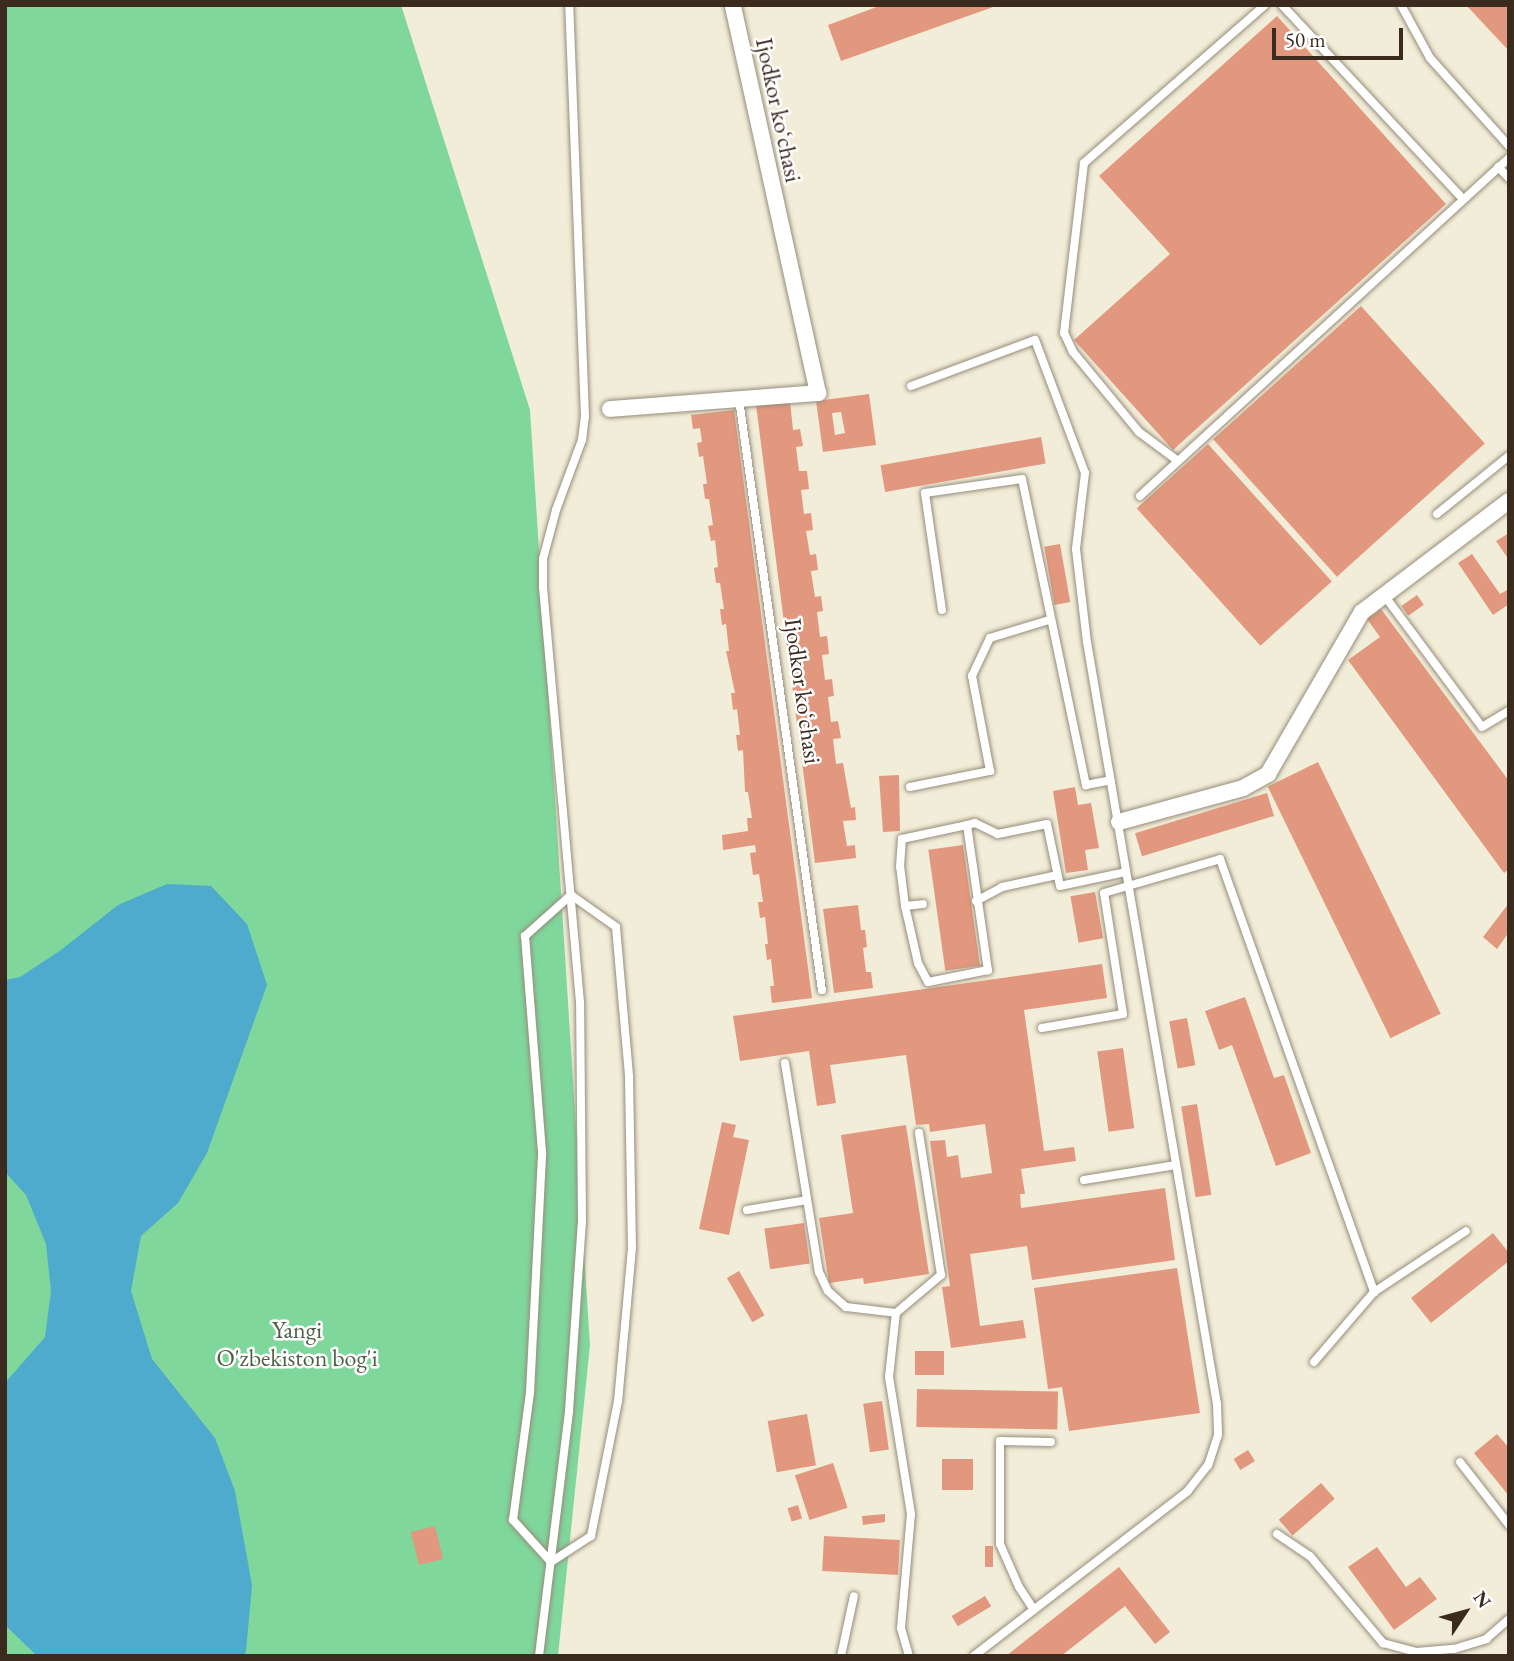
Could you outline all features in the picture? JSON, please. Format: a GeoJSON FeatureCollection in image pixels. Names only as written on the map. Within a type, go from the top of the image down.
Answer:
{"type":"FeatureCollection","features":[{"type":"Feature","properties":{"kind":"street","name":"Ijodkor koʻchasi"},"geometry":{"type":"LineString","coordinates":[[610,409],[818,393],[733,5]]}},
{"type":"Feature","properties":{"kind":"street"},"geometry":{"type":"LineString","coordinates":[[1119,822],[1243,788],[1268,774],[1362,612],[1509,501]]}},
{"type":"Feature","properties":{"kind":"lane"},"geometry":{"type":"LineString","coordinates":[[539,1656],[569,1411],[582,1222],[580,1002],[543,559],[556,510],[582,440],[585,416],[569,5]]}},
{"type":"Feature","properties":{"kind":"lane"},"geometry":{"type":"LineString","coordinates":[[1178,461],[1139,432],[1073,352],[1064,333],[1084,163],[1265,5]]}},
{"type":"Feature","properties":{"kind":"lane"},"geometry":{"type":"LineString","coordinates":[[1282,5],[1463,199]]}},
{"type":"Feature","properties":{"kind":"lane"},"geometry":{"type":"LineString","coordinates":[[1401,5],[1430,58],[1509,146]]}},
{"type":"Feature","properties":{"kind":"lane"},"geometry":{"type":"LineString","coordinates":[[1140,496],[1509,158]]}},
{"type":"Feature","properties":{"kind":"lane"},"geometry":{"type":"LineString","coordinates":[[1498,167],[1509,178]]}},
{"type":"Feature","properties":{"kind":"lane"},"geometry":{"type":"LineString","coordinates":[[911,386],[1035,340],[1085,473],[1076,549],[1087,642],[1217,1404],[1218,1435],[1209,1465],[1188,1491],[974,1656]]}},
{"type":"Feature","properties":{"kind":"lane","name":"Ijodkor koʻchasi"},"geometry":{"type":"LineString","coordinates":[[739,399],[822,990]]}},
{"type":"Feature","properties":{"kind":"lane"},"geometry":{"type":"LineString","coordinates":[[1437,514],[1509,456]]}},
{"type":"Feature","properties":{"kind":"lane"},"geometry":{"type":"LineString","coordinates":[[942,610],[925,493],[1022,480],[1049,620],[1086,785],[1111,780]]}},
{"type":"Feature","properties":{"kind":"lane"},"geometry":{"type":"LineString","coordinates":[[1384,595],[1482,727],[1509,711]]}},
{"type":"Feature","properties":{"kind":"lane"},"geometry":{"type":"LineString","coordinates":[[910,787],[990,771],[972,676],[990,638],[1049,620]]}},
{"type":"Feature","properties":{"kind":"lane"},"geometry":{"type":"LineString","coordinates":[[967,825],[988,970],[928,982],[918,964],[905,906],[900,867],[902,839],[975,823],[998,834],[1047,824],[1060,886],[1126,872]]}},
{"type":"Feature","properties":{"kind":"lane"},"geometry":{"type":"LineString","coordinates":[[1042,1028],[1123,1014],[1104,893],[1130,888],[1220,859],[1374,1292]]}},
{"type":"Feature","properties":{"kind":"lane"},"geometry":{"type":"LineString","coordinates":[[976,901],[1002,887],[1058,875]]}},
{"type":"Feature","properties":{"kind":"lane"},"geometry":{"type":"LineString","coordinates":[[551,1562],[513,1520],[530,1393],[542,1152],[525,936],[571,895]]}},
{"type":"Feature","properties":{"kind":"lane"},"geometry":{"type":"LineString","coordinates":[[551,1562],[591,1536],[618,1401],[632,1248],[629,1077],[617,927],[571,895]]}},
{"type":"Feature","properties":{"kind":"lane"},"geometry":{"type":"LineString","coordinates":[[905,906],[923,904]]}},
{"type":"Feature","properties":{"kind":"lane"},"geometry":{"type":"LineString","coordinates":[[785,1063],[819,1272],[828,1291],[846,1307],[896,1313]]}},
{"type":"Feature","properties":{"kind":"lane"},"geometry":{"type":"LineString","coordinates":[[909,1656],[901,1628],[911,1514],[889,1377],[896,1313],[941,1275],[919,1132]]}},
{"type":"Feature","properties":{"kind":"lane"},"geometry":{"type":"LineString","coordinates":[[1084,1180],[1176,1165]]}},
{"type":"Feature","properties":{"kind":"lane"},"geometry":{"type":"LineString","coordinates":[[747,1210],[807,1200]]}},
{"type":"Feature","properties":{"kind":"lane"},"geometry":{"type":"LineString","coordinates":[[1314,1362],[1374,1292],[1466,1231]]}},
{"type":"Feature","properties":{"kind":"lane"},"geometry":{"type":"LineString","coordinates":[[1034,1609],[1019,1587],[1000,1544],[1000,1441],[1051,1442]]}},
{"type":"Feature","properties":{"kind":"lane"},"geometry":{"type":"LineString","coordinates":[[1460,1462],[1509,1525]]}},
{"type":"Feature","properties":{"kind":"lane"},"geometry":{"type":"LineString","coordinates":[[1277,1534],[1310,1556],[1383,1643],[1417,1652],[1454,1649],[1486,1639],[1509,1619]]}},
{"type":"Feature","properties":{"kind":"lane"},"geometry":{"type":"LineString","coordinates":[[841,1656],[853,1595]]}},
{"type":"Feature","properties":{"kind":"green space","name":"Yangi O'zbekiston bog'i"},"geometry":{"type":"Polygon","coordinates":[[[5,5],[401,5],[530,410],[590,1345],[558,1656],[5,1656],[5,5]]]}},
{"type":"Feature","properties":{"kind":"water"},"geometry":{"type":"Polygon","coordinates":[[[167,884],[211,886],[247,924],[267,985],[207,1153],[178,1203],[141,1236],[131,1291],[152,1359],[215,1438],[235,1491],[252,1585],[246,1651],[245,1656],[37,1656],[5,1625],[5,1383],[45,1337],[51,1291],[46,1244],[26,1195],[5,1172],[5,980],[20,977],[61,950],[118,905],[167,884]]]}},
{"type":"Feature","properties":{"kind":"building"},"geometry":{"type":"Polygon","coordinates":[[[882,5],[996,6],[841,61],[828,25],[882,5]]]}},
{"type":"Feature","properties":{"kind":"building"},"geometry":{"type":"Polygon","coordinates":[[[1466,5],[1509,5],[1509,51],[1466,5]]]}},
{"type":"Feature","properties":{"kind":"building"},"geometry":{"type":"Polygon","coordinates":[[[1277,16],[1446,204],[1173,450],[1074,340],[1170,254],[1099,176],[1277,16]]]}},
{"type":"Feature","properties":{"kind":"building"},"geometry":{"type":"Polygon","coordinates":[[[1361,306],[1485,443],[1337,577],[1213,439],[1361,306]]]}},
{"type":"Feature","properties":{"kind":"building"},"geometry":{"type":"Polygon","coordinates":[[[869,394],[876,445],[823,452],[816,401],[869,394]],[[841,412],[832,413],[835,435],[845,433],[841,412]]]}},
{"type":"Feature","properties":{"kind":"building"},"geometry":{"type":"Polygon","coordinates":[[[790,401],[793,430],[800,429],[803,446],[796,447],[799,471],[807,471],[809,489],[801,490],[804,514],[811,513],[813,530],[806,531],[810,555],[816,554],[818,570],[811,571],[815,597],[821,596],[823,611],[817,612],[820,637],[827,636],[829,654],[822,655],[825,680],[832,679],[834,696],[828,697],[831,722],[838,721],[841,738],[833,739],[836,764],[843,763],[851,808],[855,807],[856,820],[843,821],[847,846],[855,845],[856,858],[815,863],[756,405],[790,401]]]}},
{"type":"Feature","properties":{"kind":"building"},"geometry":{"type":"Polygon","coordinates":[[[734,410],[812,998],[772,1003],[770,986],[774,986],[771,959],[767,960],[765,917],[760,918],[758,902],[763,902],[759,874],[753,875],[750,853],[756,852],[755,845],[723,850],[722,835],[748,831],[747,818],[752,818],[748,792],[745,792],[743,750],[738,751],[736,735],[740,735],[737,709],[733,710],[731,693],[735,693],[726,651],[729,651],[726,624],[722,625],[720,609],[724,609],[720,583],[716,583],[714,568],[718,567],[715,540],[711,541],[708,526],[713,525],[709,499],[705,499],[703,484],[707,484],[703,456],[699,457],[697,443],[702,442],[700,428],[693,429],[691,415],[734,410]]]}},
{"type":"Feature","properties":{"kind":"building"},"geometry":{"type":"Polygon","coordinates":[[[1041,437],[1046,464],[885,492],[880,465],[1041,437]]]}},
{"type":"Feature","properties":{"kind":"building"},"geometry":{"type":"Polygon","coordinates":[[[1208,444],[1332,581],[1260,646],[1137,508],[1208,444]]]}},
{"type":"Feature","properties":{"kind":"building"},"geometry":{"type":"Polygon","coordinates":[[[1509,533],[1509,560],[1496,541],[1509,533]]]}},
{"type":"Feature","properties":{"kind":"building"},"geometry":{"type":"Polygon","coordinates":[[[1060,544],[1070,602],[1054,605],[1044,547],[1060,544]]]}},
{"type":"Feature","properties":{"kind":"building"},"geometry":{"type":"Polygon","coordinates":[[[1472,554],[1500,594],[1509,589],[1509,604],[1493,615],[1458,563],[1472,554]]]}},
{"type":"Feature","properties":{"kind":"building"},"geometry":{"type":"Polygon","coordinates":[[[1417,595],[1424,605],[1408,616],[1401,606],[1417,595]]]}},
{"type":"Feature","properties":{"kind":"building"},"geometry":{"type":"Polygon","coordinates":[[[1381,609],[1509,781],[1509,869],[1504,873],[1348,660],[1380,637],[1367,619],[1381,609]]]}},
{"type":"Feature","properties":{"kind":"building"},"geometry":{"type":"Polygon","coordinates":[[[1318,762],[1441,1014],[1390,1038],[1268,787],[1318,762]]]}},
{"type":"Feature","properties":{"kind":"building"},"geometry":{"type":"Polygon","coordinates":[[[899,775],[900,831],[883,832],[879,776],[899,775]]]}},
{"type":"Feature","properties":{"kind":"building"},"geometry":{"type":"Polygon","coordinates":[[[1075,787],[1078,805],[1091,803],[1099,848],[1085,850],[1088,870],[1066,873],[1053,791],[1075,787]]]}},
{"type":"Feature","properties":{"kind":"building"},"geometry":{"type":"Polygon","coordinates":[[[1267,793],[1274,816],[1142,856],[1135,833],[1267,793]]]}},
{"type":"Feature","properties":{"kind":"building"},"geometry":{"type":"Polygon","coordinates":[[[963,845],[980,966],[945,971],[928,850],[963,845]]]}},
{"type":"Feature","properties":{"kind":"building"},"geometry":{"type":"Polygon","coordinates":[[[1095,892],[1103,938],[1079,943],[1070,896],[1095,892]]]}},
{"type":"Feature","properties":{"kind":"building"},"geometry":{"type":"Polygon","coordinates":[[[1509,903],[1509,932],[1497,949],[1483,937],[1509,903]]]}},
{"type":"Feature","properties":{"kind":"building"},"geometry":{"type":"Polygon","coordinates":[[[858,905],[861,930],[865,930],[867,947],[863,948],[866,972],[871,972],[873,988],[834,993],[823,909],[858,905]]]}},
{"type":"Feature","properties":{"kind":"building"},"geometry":{"type":"Polygon","coordinates":[[[1102,964],[1107,998],[1024,1010],[1044,1151],[1074,1147],[1076,1161],[1021,1169],[1025,1194],[1020,1194],[1021,1208],[1165,1188],[1175,1260],[1032,1280],[1027,1246],[970,1254],[980,1326],[1023,1320],[1026,1338],[951,1348],[942,1287],[950,1286],[930,1141],[945,1140],[947,1157],[958,1155],[961,1178],[992,1173],[985,1124],[930,1132],[929,1124],[916,1125],[906,1055],[830,1065],[836,1103],[817,1106],[809,1051],[740,1061],[733,1016],[1102,964]]]}},
{"type":"Feature","properties":{"kind":"building"},"geometry":{"type":"Polygon","coordinates":[[[1245,997],[1274,1078],[1284,1075],[1311,1153],[1276,1166],[1232,1045],[1219,1050],[1205,1011],[1245,997]]]}},
{"type":"Feature","properties":{"kind":"building"},"geometry":{"type":"Polygon","coordinates":[[[1187,1018],[1195,1065],[1178,1068],[1169,1021],[1187,1018]]]}},
{"type":"Feature","properties":{"kind":"building"},"geometry":{"type":"Polygon","coordinates":[[[1123,1048],[1134,1128],[1109,1132],[1097,1052],[1123,1048]]]}},
{"type":"Feature","properties":{"kind":"building"},"geometry":{"type":"Polygon","coordinates":[[[1197,1104],[1211,1195],[1196,1197],[1181,1107],[1197,1104]]]}},
{"type":"Feature","properties":{"kind":"building"},"geometry":{"type":"Polygon","coordinates":[[[722,1122],[736,1125],[733,1137],[749,1140],[729,1235],[699,1229],[722,1122]]]}},
{"type":"Feature","properties":{"kind":"building"},"geometry":{"type":"Polygon","coordinates":[[[906,1125],[929,1274],[864,1284],[863,1278],[829,1283],[819,1218],[853,1213],[841,1135],[906,1125]]]}},
{"type":"Feature","properties":{"kind":"building"},"geometry":{"type":"Polygon","coordinates":[[[804,1223],[810,1264],[770,1269],[764,1229],[804,1223]]]}},
{"type":"Feature","properties":{"kind":"building"},"geometry":{"type":"Polygon","coordinates":[[[1493,1233],[1509,1253],[1509,1261],[1431,1323],[1411,1298],[1493,1233]]]}},
{"type":"Feature","properties":{"kind":"building"},"geometry":{"type":"Polygon","coordinates":[[[1177,1268],[1200,1413],[1069,1431],[1062,1387],[1048,1389],[1034,1288],[1177,1268]]]}},
{"type":"Feature","properties":{"kind":"building"},"geometry":{"type":"Polygon","coordinates":[[[739,1271],[765,1315],[752,1322],[727,1278],[739,1271]]]}},
{"type":"Feature","properties":{"kind":"building"},"geometry":{"type":"Polygon","coordinates":[[[915,1351],[944,1351],[944,1375],[915,1375],[915,1351]]]}},
{"type":"Feature","properties":{"kind":"building"},"geometry":{"type":"Polygon","coordinates":[[[917,1389],[1058,1391],[1057,1429],[916,1427],[917,1389]]]}},
{"type":"Feature","properties":{"kind":"building"},"geometry":{"type":"Polygon","coordinates":[[[882,1401],[889,1450],[870,1452],[863,1404],[882,1401]]]}},
{"type":"Feature","properties":{"kind":"building"},"geometry":{"type":"Polygon","coordinates":[[[807,1414],[816,1465],[777,1472],[768,1421],[807,1414]]]}},
{"type":"Feature","properties":{"kind":"building"},"geometry":{"type":"Polygon","coordinates":[[[1497,1434],[1509,1448],[1509,1496],[1474,1453],[1497,1434]]]}},
{"type":"Feature","properties":{"kind":"building"},"geometry":{"type":"Polygon","coordinates":[[[1248,1450],[1255,1461],[1240,1470],[1234,1459],[1248,1450]]]}},
{"type":"Feature","properties":{"kind":"building"},"geometry":{"type":"Polygon","coordinates":[[[942,1459],[973,1459],[973,1490],[942,1490],[942,1459]]]}},
{"type":"Feature","properties":{"kind":"building"},"geometry":{"type":"Polygon","coordinates":[[[833,1463],[848,1508],[809,1520],[795,1475],[833,1463]]]}},
{"type":"Feature","properties":{"kind":"building"},"geometry":{"type":"Polygon","coordinates":[[[1321,1483],[1335,1499],[1293,1536],[1279,1520],[1321,1483]]]}},
{"type":"Feature","properties":{"kind":"building"},"geometry":{"type":"Polygon","coordinates":[[[798,1505],[802,1518],[792,1522],[787,1508],[798,1505]]]}},
{"type":"Feature","properties":{"kind":"building"},"geometry":{"type":"Polygon","coordinates":[[[885,1514],[885,1522],[863,1525],[862,1516],[885,1514]]]}},
{"type":"Feature","properties":{"kind":"building"},"geometry":{"type":"Polygon","coordinates":[[[435,1526],[443,1559],[419,1565],[411,1532],[435,1526]]]}},
{"type":"Feature","properties":{"kind":"building"},"geometry":{"type":"Polygon","coordinates":[[[824,1536],[900,1540],[898,1575],[822,1571],[824,1536]]]}},
{"type":"Feature","properties":{"kind":"building"},"geometry":{"type":"Polygon","coordinates":[[[985,1546],[993,1546],[993,1567],[985,1567],[985,1546]]]}},
{"type":"Feature","properties":{"kind":"building"},"geometry":{"type":"Polygon","coordinates":[[[1377,1547],[1406,1587],[1420,1577],[1437,1599],[1394,1630],[1348,1567],[1377,1547]]]}},
{"type":"Feature","properties":{"kind":"building"},"geometry":{"type":"Polygon","coordinates":[[[1119,1567],[1170,1632],[1155,1644],[1125,1606],[1061,1656],[1006,1656],[1119,1567]]]}},
{"type":"Feature","properties":{"kind":"building"},"geometry":{"type":"Polygon","coordinates":[[[985,1596],[991,1606],[958,1626],[952,1616],[985,1596]]]}}]}
